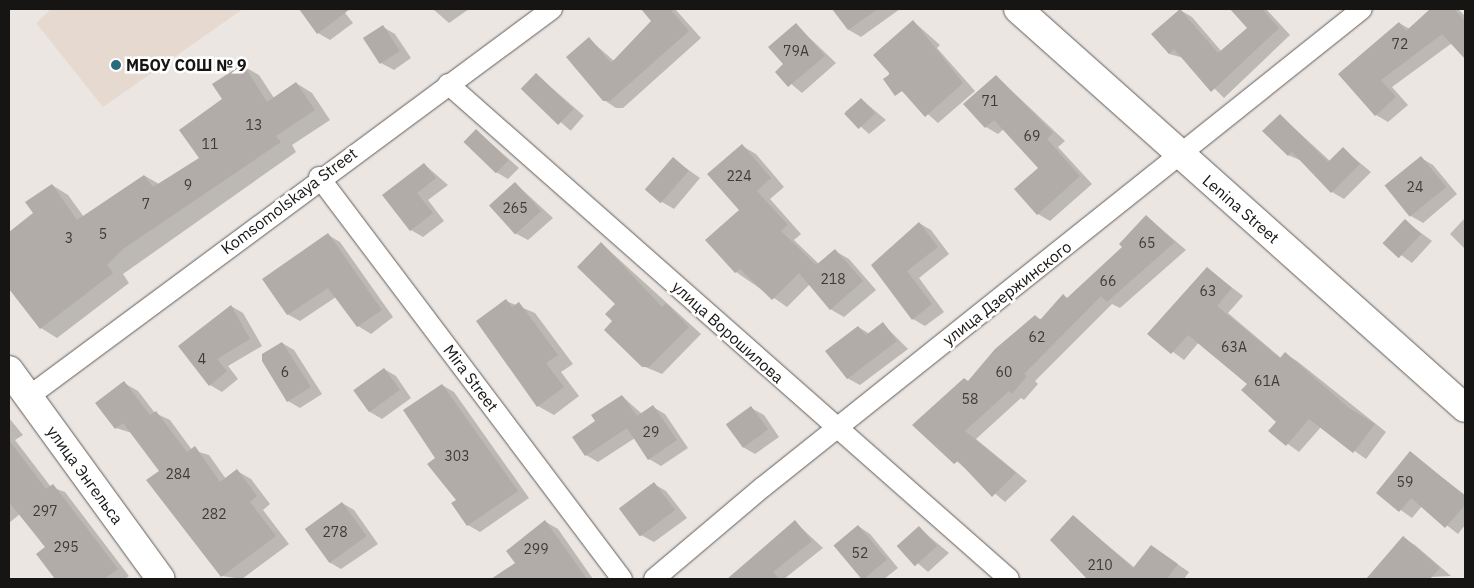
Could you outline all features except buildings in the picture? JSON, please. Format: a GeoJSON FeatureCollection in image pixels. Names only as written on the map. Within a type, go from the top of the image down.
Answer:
{"type":"FeatureCollection","features":[{"type":"Feature","properties":{"kind":"street","name":"Komsomolskaya Street"},"geometry":{"type":"LineString","coordinates":[[28,397],[320,177],[552,9]]}},
{"type":"Feature","properties":{"kind":"street","name":"Lenina Street"},"geometry":{"type":"LineString","coordinates":[[1018,9],[1180,156],[1465,408]]}},
{"type":"Feature","properties":{"kind":"street","name":"улица Дзержинского"},"geometry":{"type":"LineString","coordinates":[[654,579],[837,428],[1362,9]]}},
{"type":"Feature","properties":{"kind":"street","name":"улица Ворошилова"},"geometry":{"type":"LineString","coordinates":[[448,84],[1009,579]]}},
{"type":"Feature","properties":{"kind":"street","name":"Mira Street"},"geometry":{"type":"LineString","coordinates":[[320,177],[622,579]]}},
{"type":"Feature","properties":{"kind":"street","name":"улица Энгельса"},"geometry":{"type":"LineString","coordinates":[[9,370],[162,579]]}},
{"type":"Feature","properties":{"kind":"shaded area","name":"МБОУ СОШ № 9"},"geometry":{"type":"Polygon","coordinates":[[[51,9],[243,9],[103,107],[36,23],[51,9]]]}},
{"type":"Feature","properties":{"kind":"place","name":"МБОУ СОШ № 9"},"geometry":{"type":"Point","coordinates":[116,65]}}]}
